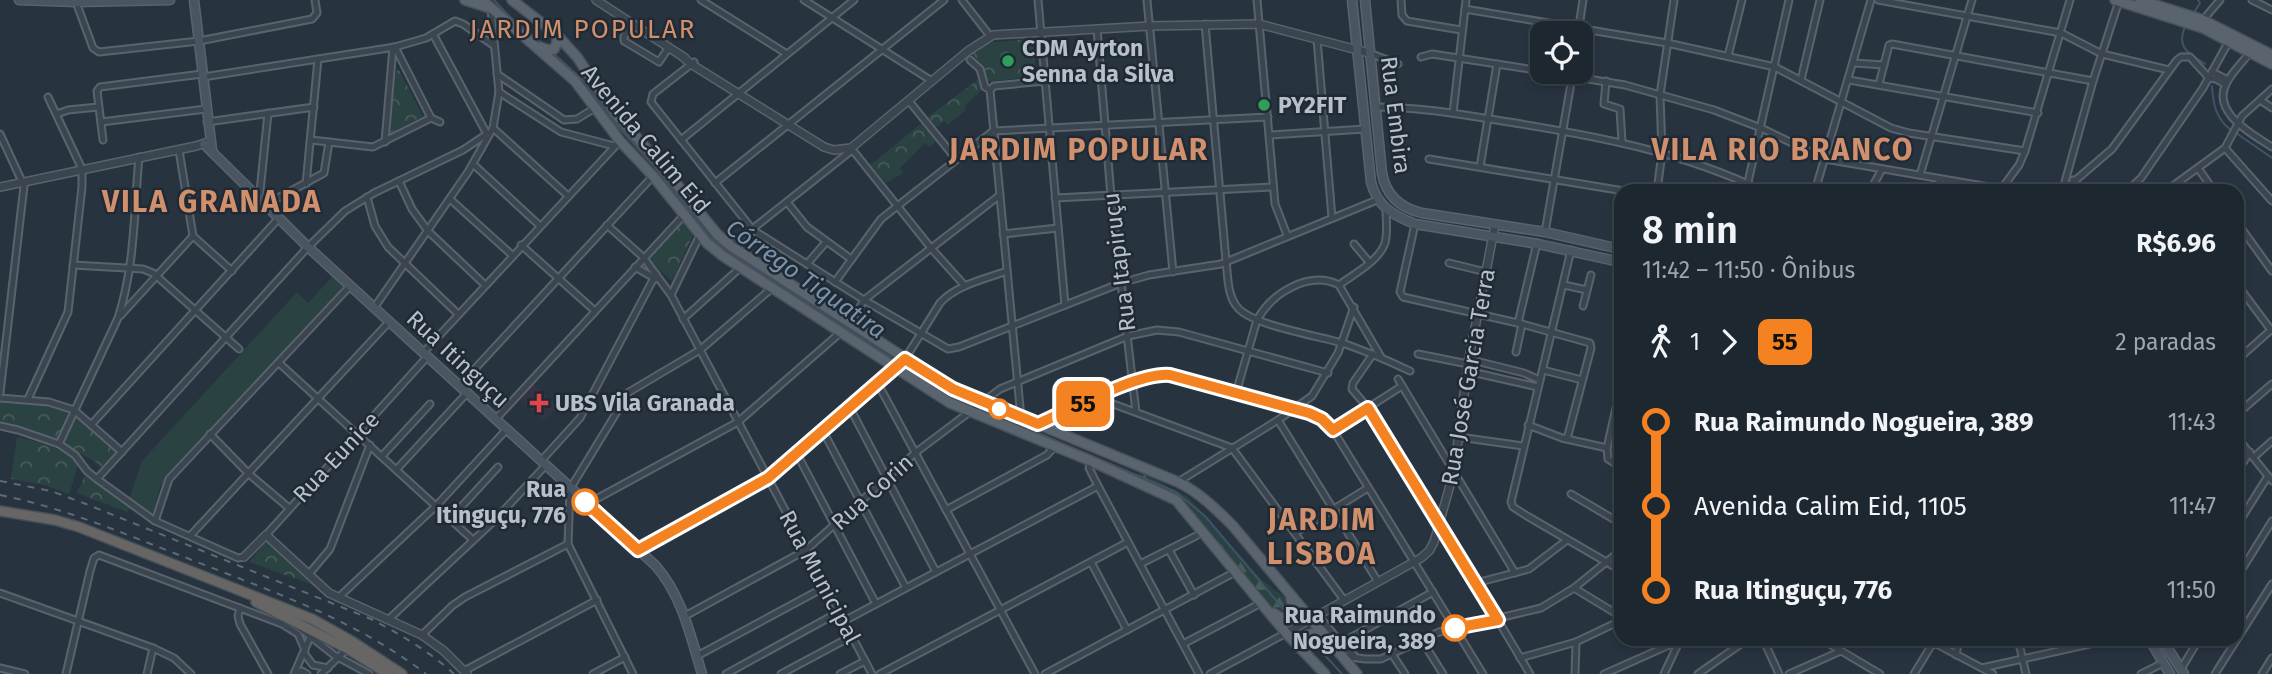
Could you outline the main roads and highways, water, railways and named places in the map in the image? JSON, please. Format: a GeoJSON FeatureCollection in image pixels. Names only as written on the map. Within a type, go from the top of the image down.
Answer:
{"type":"FeatureCollection","features":[{"type":"Feature","properties":{"kind":"highway"},"geometry":{"type":"LineString","coordinates":[[0,510],[55,520],[99,535],[279,606],[339,634],[388,674]]}},
{"type":"Feature","properties":{"kind":"highway"},"geometry":{"type":"LineString","coordinates":[[0,516],[35,521],[85,535],[258,603],[311,634],[351,645],[402,674]]}},
{"type":"Feature","properties":{"kind":"highway"},"geometry":{"type":"LineString","coordinates":[[311,634],[319,628],[339,634]]}},
{"type":"Feature","properties":{"kind":"main road"},"geometry":{"type":"LineString","coordinates":[[19,0],[170,0]]}},
{"type":"Feature","properties":{"kind":"main road","name":"Rua Itinguçu"},"geometry":{"type":"LineString","coordinates":[[194,0],[207,122],[203,143],[278,219],[662,573],[685,616],[702,674]]}},
{"type":"Feature","properties":{"kind":"main road"},"geometry":{"type":"LineString","coordinates":[[465,0],[491,9]]}},
{"type":"Feature","properties":{"kind":"main road","name":"Avenida Calim Eid"},"geometry":{"type":"LineString","coordinates":[[482,0],[575,80],[617,143],[690,211],[731,246],[851,322],[932,393],[1038,424],[1194,491],[1217,509],[1314,617],[1357,673]]}},
{"type":"Feature","properties":{"kind":"main road","name":"Avenida Calim Eid"},"geometry":{"type":"LineString","coordinates":[[512,0],[577,57],[615,113],[690,211],[700,234],[715,250],[841,332],[953,389],[976,408],[1176,500],[1286,633],[1325,674]]}},
{"type":"Feature","properties":{"kind":"main road","name":"Rua Embira"},"geometry":{"type":"LineString","coordinates":[[1352,0],[1371,181],[1377,200],[1386,209],[1415,224],[1537,243],[1614,260]]}},
{"type":"Feature","properties":{"kind":"main road","name":"Rua Embira"},"geometry":{"type":"LineString","coordinates":[[1365,0],[1382,173],[1389,193],[1412,211],[1545,232],[1614,248]]}},
{"type":"Feature","properties":{"kind":"main road"},"geometry":{"type":"LineString","coordinates":[[2118,0],[2184,21],[2229,41],[2272,55]]}},
{"type":"Feature","properties":{"kind":"main road"},"geometry":{"type":"LineString","coordinates":[[2140,0],[2203,20],[2272,64]]}},
{"type":"Feature","properties":{"kind":"main road"},"geometry":{"type":"LineString","coordinates":[[534,45],[545,50],[554,49],[557,38]]}},
{"type":"Feature","properties":{"kind":"main road"},"geometry":{"type":"LineString","coordinates":[[1261,603],[1277,616],[1289,617],[1293,607],[1287,590]]}},
{"type":"Feature","properties":{"kind":"main road"},"geometry":{"type":"LineString","coordinates":[[1312,662],[1303,646],[1307,635],[1318,634],[1338,645]]}},
{"type":"Feature","properties":{"kind":"main road"},"geometry":{"type":"LineString","coordinates":[[2153,646],[2170,674]]}},
{"type":"Feature","properties":{"kind":"main road"},"geometry":{"type":"LineString","coordinates":[[2168,646],[2183,671]]}},
{"type":"Feature","properties":{"kind":"waterway","name":"Córrego Tiquatira"},"geometry":{"type":"LineString","coordinates":[[494,0],[542,43]]}},
{"type":"Feature","properties":{"kind":"waterway"},"geometry":{"type":"LineString","coordinates":[[2195,11],[2200,3],[2198,0]]}},
{"type":"Feature","properties":{"kind":"waterway"},"geometry":{"type":"LineString","coordinates":[[2184,29],[2182,42],[2186,50],[2205,64]]}},
{"type":"Feature","properties":{"kind":"waterway","name":"Córrego Tiquatira"},"geometry":{"type":"LineString","coordinates":[[554,54],[584,81],[611,119],[653,165],[711,238],[898,362]]}},
{"type":"Feature","properties":{"kind":"waterway"},"geometry":{"type":"LineString","coordinates":[[2212,86],[2216,111],[2231,130]]}},
{"type":"Feature","properties":{"kind":"waterway"},"geometry":{"type":"LineString","coordinates":[[2236,133],[2272,158]]}},
{"type":"Feature","properties":{"kind":"waterway","name":"Córrego Tiquatira"},"geometry":{"type":"LineString","coordinates":[[902,365],[949,394],[973,405]]}},
{"type":"Feature","properties":{"kind":"waterway","name":"Córrego Tiquatira"},"geometry":{"type":"LineString","coordinates":[[978,407],[1176,492],[1205,516],[1285,611]]}},
{"type":"Feature","properties":{"kind":"waterway","name":"Córrego Tiquatira"},"geometry":{"type":"LineString","coordinates":[[1311,640],[1342,674]]}},
{"type":"Feature","properties":{"kind":"railway"},"geometry":{"type":"LineString","coordinates":[[0,481],[51,491],[86,504],[371,619],[414,644],[454,674]]}},
{"type":"Feature","properties":{"kind":"railway"},"geometry":{"type":"LineString","coordinates":[[0,495],[97,523],[283,596],[371,638],[426,674]]}},
{"type":"Feature","properties":{"kind":"place","name":"CDM Ayrton Senna da Silva"},"geometry":{"type":"Point","coordinates":[1008,61]}},
{"type":"Feature","properties":{"kind":"place","name":"PY2FIT"},"geometry":{"type":"Point","coordinates":[1264,105]}},
{"type":"Feature","properties":{"kind":"place","name":"UBS Vila Granada"},"geometry":{"type":"Point","coordinates":[539,403]}},
{"type":"Feature","properties":{"kind":"place","name":"Rua Itinguçu, 776"},"geometry":{"type":"Point","coordinates":[585,502]}},
{"type":"Feature","properties":{"kind":"place","name":"Rua Raimundo Nogueira, 389"},"geometry":{"type":"Point","coordinates":[1455,628]}},
{"type":"Feature","properties":{"kind":"district","name":"JARDIM POPULAR"},"geometry":{"type":"Point","coordinates":[583,29]}},
{"type":"Feature","properties":{"kind":"district","name":"JARDIM POPULAR"},"geometry":{"type":"Point","coordinates":[1079,150]}},
{"type":"Feature","properties":{"kind":"district","name":"VILA RIO BRANCO"},"geometry":{"type":"Point","coordinates":[1783,150]}},
{"type":"Feature","properties":{"kind":"district","name":"VILA GRANADA"},"geometry":{"type":"Point","coordinates":[212,202]}},
{"type":"Feature","properties":{"kind":"district","name":"JARDIM LISBOA"},"geometry":{"type":"Point","coordinates":[1322,537]}}]}
